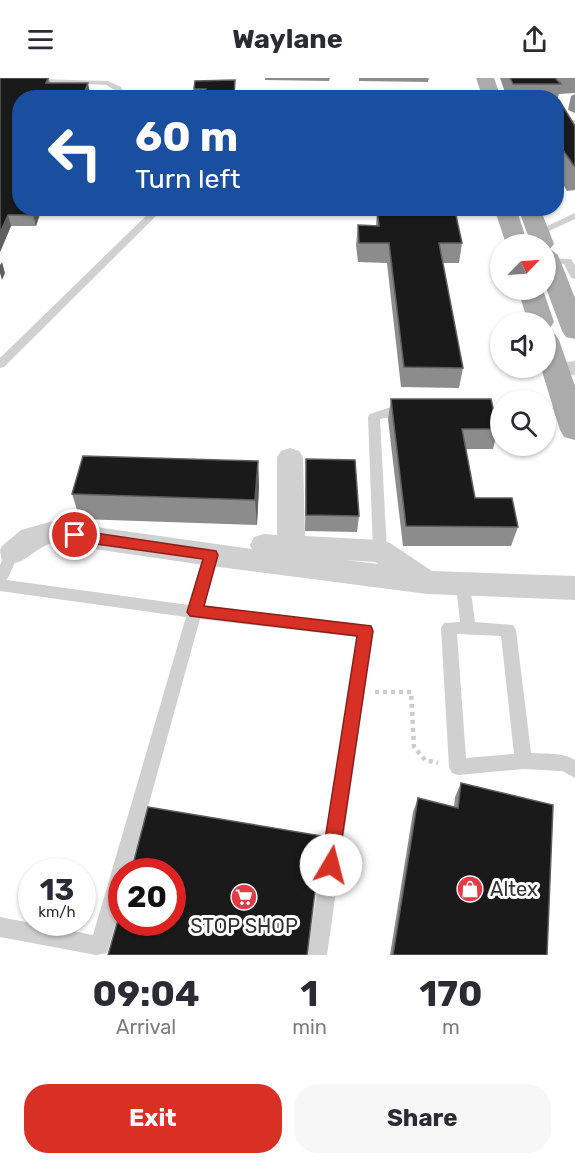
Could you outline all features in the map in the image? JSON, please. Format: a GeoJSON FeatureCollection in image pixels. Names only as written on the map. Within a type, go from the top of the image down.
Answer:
{"type":"FeatureCollection","features":[{"type":"Feature","properties":{"kind":"main road"},"geometry":{"type":"LineString","coordinates":[[507,216],[513,234]]}},
{"type":"Feature","properties":{"kind":"main road"},"geometry":{"type":"LineString","coordinates":[[532,216],[538,234]]}},
{"type":"Feature","properties":{"kind":"main road"},"geometry":{"type":"LineString","coordinates":[[556,282],[575,331]]}},
{"type":"Feature","properties":{"kind":"main road"},"geometry":{"type":"LineString","coordinates":[[556,355],[565,368],[563,418]]}},
{"type":"Feature","properties":{"kind":"street"},"geometry":{"type":"LineString","coordinates":[[290,457],[291,547]]}},
{"type":"Feature","properties":{"kind":"street"},"geometry":{"type":"LineString","coordinates":[[12,554],[31,538],[53,532],[223,549],[427,582],[575,588]]}},
{"type":"Feature","properties":{"kind":"street"},"geometry":{"type":"LineString","coordinates":[[223,549],[291,547],[380,551],[427,582]]}},
{"type":"Feature","properties":{"kind":"lane"},"geometry":{"type":"LineString","coordinates":[[4,78],[108,83],[119,90]]}},
{"type":"Feature","properties":{"kind":"lane"},"geometry":{"type":"LineString","coordinates":[[0,364],[152,216]]}},
{"type":"Feature","properties":{"kind":"lane"},"geometry":{"type":"LineString","coordinates":[[556,235],[575,216]]}},
{"type":"Feature","properties":{"kind":"lane"},"geometry":{"type":"LineString","coordinates":[[556,255],[568,261],[575,276]]}},
{"type":"Feature","properties":{"kind":"lane"},"geometry":{"type":"LineString","coordinates":[[380,551],[374,417],[388,412],[422,412]]}},
{"type":"Feature","properties":{"kind":"lane"},"geometry":{"type":"LineString","coordinates":[[467,412],[490,412]]}},
{"type":"Feature","properties":{"kind":"lane"},"geometry":{"type":"LineString","coordinates":[[0,927],[100,946],[195,612],[223,549]]}},
{"type":"Feature","properties":{"kind":"lane"},"geometry":{"type":"LineString","coordinates":[[0,580],[12,554]]}},
{"type":"Feature","properties":{"kind":"lane"},"geometry":{"type":"LineString","coordinates":[[0,585],[195,612],[365,631],[317,955]]}},
{"type":"Feature","properties":{"kind":"lane"},"geometry":{"type":"LineString","coordinates":[[463,585],[468,628]]}},
{"type":"Feature","properties":{"kind":"lane"},"geometry":{"type":"LineString","coordinates":[[523,761],[508,630],[449,628],[458,767],[523,761],[565,763],[575,770]]}},
{"type":"Feature","properties":{"kind":"path"},"geometry":{"type":"LineString","coordinates":[[356,692],[411,692],[414,747],[425,760],[458,767]]}},
{"type":"Feature","properties":{"kind":"building"},"geometry":{"type":"Polygon","coordinates":[[[0,78],[48,78],[46,83],[88,83],[85,90],[12,90],[12,215],[8,215],[0,233],[0,78]]]}},
{"type":"Feature","properties":{"kind":"building"},"geometry":{"type":"Polygon","coordinates":[[[510,78],[555,78],[561,84],[513,84],[510,78]]]}},
{"type":"Feature","properties":{"kind":"building"},"geometry":{"type":"Polygon","coordinates":[[[235,80],[234,90],[194,89],[195,81],[235,80]]]}},
{"type":"Feature","properties":{"kind":"building"},"geometry":{"type":"Polygon","coordinates":[[[564,108],[575,126],[574,166],[564,152],[564,108]]]}},
{"type":"Feature","properties":{"kind":"building"},"geometry":{"type":"Polygon","coordinates":[[[378,216],[456,216],[462,243],[439,243],[463,368],[404,367],[389,243],[359,243],[358,225],[379,226],[378,216]]]}},
{"type":"Feature","properties":{"kind":"building"},"geometry":{"type":"Polygon","coordinates":[[[391,399],[490,399],[490,429],[462,429],[475,498],[512,498],[518,527],[406,526],[391,399]]]}},
{"type":"Feature","properties":{"kind":"building"},"geometry":{"type":"Polygon","coordinates":[[[83,456],[258,461],[255,500],[72,494],[83,456]]]}},
{"type":"Feature","properties":{"kind":"building"},"geometry":{"type":"Polygon","coordinates":[[[306,459],[355,460],[359,516],[306,515],[306,459]]]}},
{"type":"Feature","properties":{"kind":"building","name":"Altex"},"geometry":{"type":"Polygon","coordinates":[[[461,783],[553,805],[547,955],[393,955],[418,798],[458,808],[461,783]]]}},
{"type":"Feature","properties":{"kind":"building","name":"STOP SHOP"},"geometry":{"type":"Polygon","coordinates":[[[148,807],[322,836],[307,955],[108,955],[113,936],[186,936],[186,858],[135,858],[148,807]]]}},
{"type":"Feature","properties":{"kind":"place","name":"Altex"},"geometry":{"type":"Point","coordinates":[470,889]}},
{"type":"Feature","properties":{"kind":"place","name":"STOP SHOP"},"geometry":{"type":"Point","coordinates":[244,897]}},
{"type":"Feature","properties":{"kind":"route"},"geometry":{"type":"LineString","coordinates":[[75,535],[211,555],[195,612],[365,631],[331,865]]}}]}
